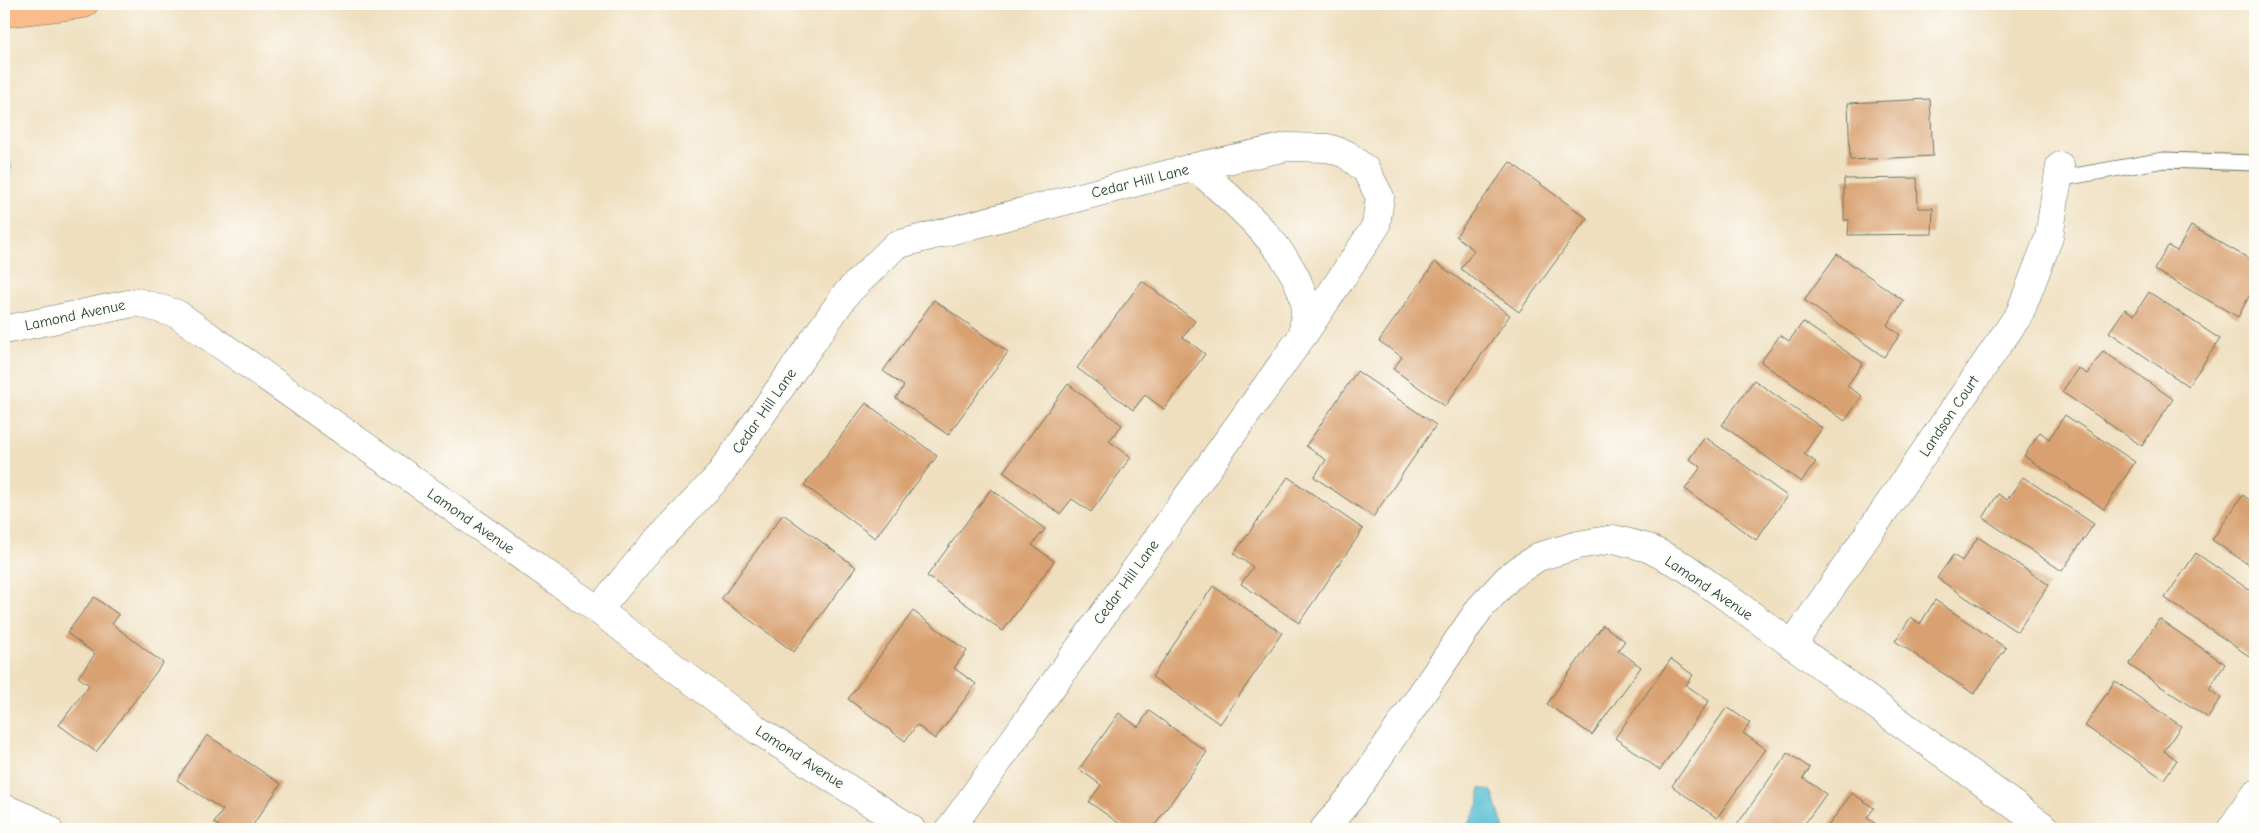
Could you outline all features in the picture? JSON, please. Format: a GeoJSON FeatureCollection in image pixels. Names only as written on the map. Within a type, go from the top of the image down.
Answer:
{"type":"FeatureCollection","features":[{"type":"Feature","properties":{"kind":"highway"},"geometry":{"type":"LineString","coordinates":[[4,13],[84,4]]}},
{"type":"Feature","properties":{"kind":"street"},"geometry":{"type":"LineString","coordinates":[[1195,167],[1287,147],[1328,148],[1346,154],[1366,170],[1380,197],[1376,226],[1303,335]]}},
{"type":"Feature","properties":{"kind":"street","name":"Cedar Hill Lane"},"geometry":{"type":"LineString","coordinates":[[598,610],[645,554],[718,477],[846,294],[896,245],[1195,167],[1245,211],[1271,241],[1296,278],[1305,302],[1303,335],[950,829]]}},
{"type":"Feature","properties":{"kind":"street","name":"Landson Court"},"geometry":{"type":"LineString","coordinates":[[1792,646],[2020,313],[2049,237],[2059,172]]}},
{"type":"Feature","properties":{"kind":"street","name":"Lamond Avenue"},"geometry":{"type":"LineString","coordinates":[[4,330],[138,302],[177,314],[598,610],[759,731],[911,829]]}},
{"type":"Feature","properties":{"kind":"street","name":"Lamond Avenue"},"geometry":{"type":"LineString","coordinates":[[1324,829],[1353,795],[1480,608],[1510,576],[1538,557],[1578,545],[1614,539],[1648,548],[1685,567],[2047,829]]}},
{"type":"Feature","properties":{"kind":"street"},"geometry":{"type":"LineString","coordinates":[[2231,829],[2255,794]]}},
{"type":"Feature","properties":{"kind":"street"},"geometry":{"type":"LineString","coordinates":[[4,808],[48,829]]}},
{"type":"Feature","properties":{"kind":"lane"},"geometry":{"type":"LineString","coordinates":[[2059,172],[2164,160],[2255,163]]}},
{"type":"Feature","properties":{"kind":"water"},"geometry":{"type":"Polygon","coordinates":[[[1480,788],[1492,791],[1504,829],[1464,829],[1476,810],[1480,788]]]}},
{"type":"Feature","properties":{"kind":"building"},"geometry":{"type":"Polygon","coordinates":[[[1930,99],[1933,156],[1850,160],[1848,103],[1930,99]]]}},
{"type":"Feature","properties":{"kind":"building"},"geometry":{"type":"Polygon","coordinates":[[[1510,162],[1587,218],[1519,312],[1461,269],[1474,250],[1456,236],[1510,162]]]}},
{"type":"Feature","properties":{"kind":"building"},"geometry":{"type":"Polygon","coordinates":[[[1917,178],[1918,208],[1933,208],[1932,234],[1848,235],[1849,220],[1844,220],[1844,179],[1917,178]]]}},
{"type":"Feature","properties":{"kind":"building"},"geometry":{"type":"Polygon","coordinates":[[[2191,226],[2255,262],[2255,285],[2238,317],[2154,270],[2168,246],[2177,251],[2191,226]]]}},
{"type":"Feature","properties":{"kind":"building"},"geometry":{"type":"Polygon","coordinates":[[[1837,254],[1904,301],[1887,325],[1900,335],[1884,357],[1804,300],[1837,254]]]}},
{"type":"Feature","properties":{"kind":"building"},"geometry":{"type":"Polygon","coordinates":[[[1435,262],[1510,315],[1445,406],[1393,369],[1402,357],[1379,341],[1435,262]]]}},
{"type":"Feature","properties":{"kind":"building"},"geometry":{"type":"Polygon","coordinates":[[[1142,281],[1195,321],[1183,337],[1205,354],[1164,409],[1145,395],[1133,410],[1077,368],[1142,281]]]}},
{"type":"Feature","properties":{"kind":"building"},"geometry":{"type":"Polygon","coordinates":[[[2149,292],[2220,339],[2188,386],[2109,332],[2125,309],[2134,315],[2149,292]]]}},
{"type":"Feature","properties":{"kind":"building"},"geometry":{"type":"Polygon","coordinates":[[[934,300],[1008,352],[948,435],[896,398],[904,386],[883,371],[934,300]]]}},
{"type":"Feature","properties":{"kind":"building"},"geometry":{"type":"Polygon","coordinates":[[[1803,322],[1863,363],[1847,386],[1862,396],[1845,421],[1761,362],[1780,335],[1789,341],[1803,322]]]}},
{"type":"Feature","properties":{"kind":"building"},"geometry":{"type":"Polygon","coordinates":[[[2103,351],[2173,399],[2142,446],[2062,392],[2078,368],[2087,374],[2103,351]]]}},
{"type":"Feature","properties":{"kind":"building"},"geometry":{"type":"Polygon","coordinates":[[[1357,371],[1436,425],[1373,517],[1314,477],[1326,460],[1306,446],[1357,371]]]}},
{"type":"Feature","properties":{"kind":"building"},"geometry":{"type":"Polygon","coordinates":[[[1754,380],[1822,428],[1804,454],[1816,462],[1801,482],[1722,425],[1754,380]]]}},
{"type":"Feature","properties":{"kind":"building"},"geometry":{"type":"Polygon","coordinates":[[[1068,384],[1122,425],[1109,441],[1131,457],[1091,512],[1072,499],[1060,514],[1003,472],[1068,384]]]}},
{"type":"Feature","properties":{"kind":"building"},"geometry":{"type":"Polygon","coordinates":[[[866,403],[937,456],[875,538],[804,485],[866,403]]]}},
{"type":"Feature","properties":{"kind":"building"},"geometry":{"type":"Polygon","coordinates":[[[2065,415],[2135,462],[2104,509],[2024,456],[2040,432],[2049,439],[2065,415]]]}},
{"type":"Feature","properties":{"kind":"building"},"geometry":{"type":"Polygon","coordinates":[[[1705,437],[1787,496],[1756,540],[1685,489],[1701,467],[1689,459],[1705,437]]]}},
{"type":"Feature","properties":{"kind":"building"},"geometry":{"type":"Polygon","coordinates":[[[1288,477],[1363,529],[1299,623],[1241,584],[1253,567],[1234,554],[1288,477]]]}},
{"type":"Feature","properties":{"kind":"building"},"geometry":{"type":"Polygon","coordinates":[[[2023,477],[2094,524],[2062,571],[1983,518],[1998,494],[2007,500],[2023,477]]]}},
{"type":"Feature","properties":{"kind":"building"},"geometry":{"type":"Polygon","coordinates":[[[991,489],[1045,529],[1032,545],[1054,561],[1003,631],[927,576],[991,489]]]}},
{"type":"Feature","properties":{"kind":"building"},"geometry":{"type":"Polygon","coordinates":[[[2243,495],[2255,504],[2255,569],[2212,540],[2243,495]]]}},
{"type":"Feature","properties":{"kind":"building"},"geometry":{"type":"Polygon","coordinates":[[[783,514],[856,567],[794,652],[721,599],[783,514]]]}},
{"type":"Feature","properties":{"kind":"building"},"geometry":{"type":"Polygon","coordinates":[[[1978,537],[2049,585],[2017,632],[1937,578],[1953,555],[1962,561],[1978,537]]]}},
{"type":"Feature","properties":{"kind":"building"},"geometry":{"type":"Polygon","coordinates":[[[2196,553],[2255,594],[2255,620],[2250,627],[2255,630],[2255,647],[2249,656],[2165,598],[2196,553]]]}},
{"type":"Feature","properties":{"kind":"building"},"geometry":{"type":"Polygon","coordinates":[[[1213,586],[1282,633],[1220,724],[1152,677],[1213,586]]]}},
{"type":"Feature","properties":{"kind":"building"},"geometry":{"type":"Polygon","coordinates":[[[94,597],[119,615],[112,624],[163,663],[96,752],[59,725],[89,685],[78,677],[95,654],[67,633],[94,597]]]}},
{"type":"Feature","properties":{"kind":"building"},"geometry":{"type":"Polygon","coordinates":[[[1935,600],[2006,648],[1974,694],[1895,641],[1911,617],[1920,624],[1935,600]]]}},
{"type":"Feature","properties":{"kind":"building"},"geometry":{"type":"Polygon","coordinates":[[[913,611],[967,651],[954,668],[976,684],[935,739],[917,725],[905,741],[848,699],[913,611]]]}},
{"type":"Feature","properties":{"kind":"building"},"geometry":{"type":"Polygon","coordinates":[[[2159,619],[2225,664],[2209,689],[2221,698],[2208,718],[2129,665],[2159,619]]]}},
{"type":"Feature","properties":{"kind":"building"},"geometry":{"type":"Polygon","coordinates":[[[1603,625],[1625,641],[1618,650],[1641,667],[1592,735],[1547,704],[1603,625]]]}},
{"type":"Feature","properties":{"kind":"building"},"geometry":{"type":"Polygon","coordinates":[[[1671,659],[1693,675],[1686,685],[1709,701],[1660,770],[1615,738],[1671,659]]]}},
{"type":"Feature","properties":{"kind":"building"},"geometry":{"type":"Polygon","coordinates":[[[2115,681],[2181,726],[2164,751],[2177,760],[2164,779],[2085,726],[2115,681]]]}},
{"type":"Feature","properties":{"kind":"building"},"geometry":{"type":"Polygon","coordinates":[[[1727,707],[1750,723],[1743,733],[1766,749],[1717,818],[1672,786],[1727,707]]]}},
{"type":"Feature","properties":{"kind":"building"},"geometry":{"type":"Polygon","coordinates":[[[1149,711],[1207,752],[1152,829],[1127,829],[1089,802],[1101,785],[1079,769],[1119,713],[1138,727],[1149,711]]]}},
{"type":"Feature","properties":{"kind":"building"},"geometry":{"type":"Polygon","coordinates":[[[207,735],[281,784],[250,829],[224,829],[214,823],[223,810],[177,780],[207,735]]]}},
{"type":"Feature","properties":{"kind":"building"},"geometry":{"type":"Polygon","coordinates":[[[1788,753],[1810,768],[1803,778],[1826,794],[1801,829],[1734,829],[1788,753]]]}},
{"type":"Feature","properties":{"kind":"building"},"geometry":{"type":"Polygon","coordinates":[[[1852,793],[1874,808],[1867,818],[1883,829],[1826,829],[1852,793]]]}},
{"type":"Feature","properties":{"kind":"waterway"},"geometry":{"type":"LineString","coordinates":[[4,170],[7,167]]}}]}
